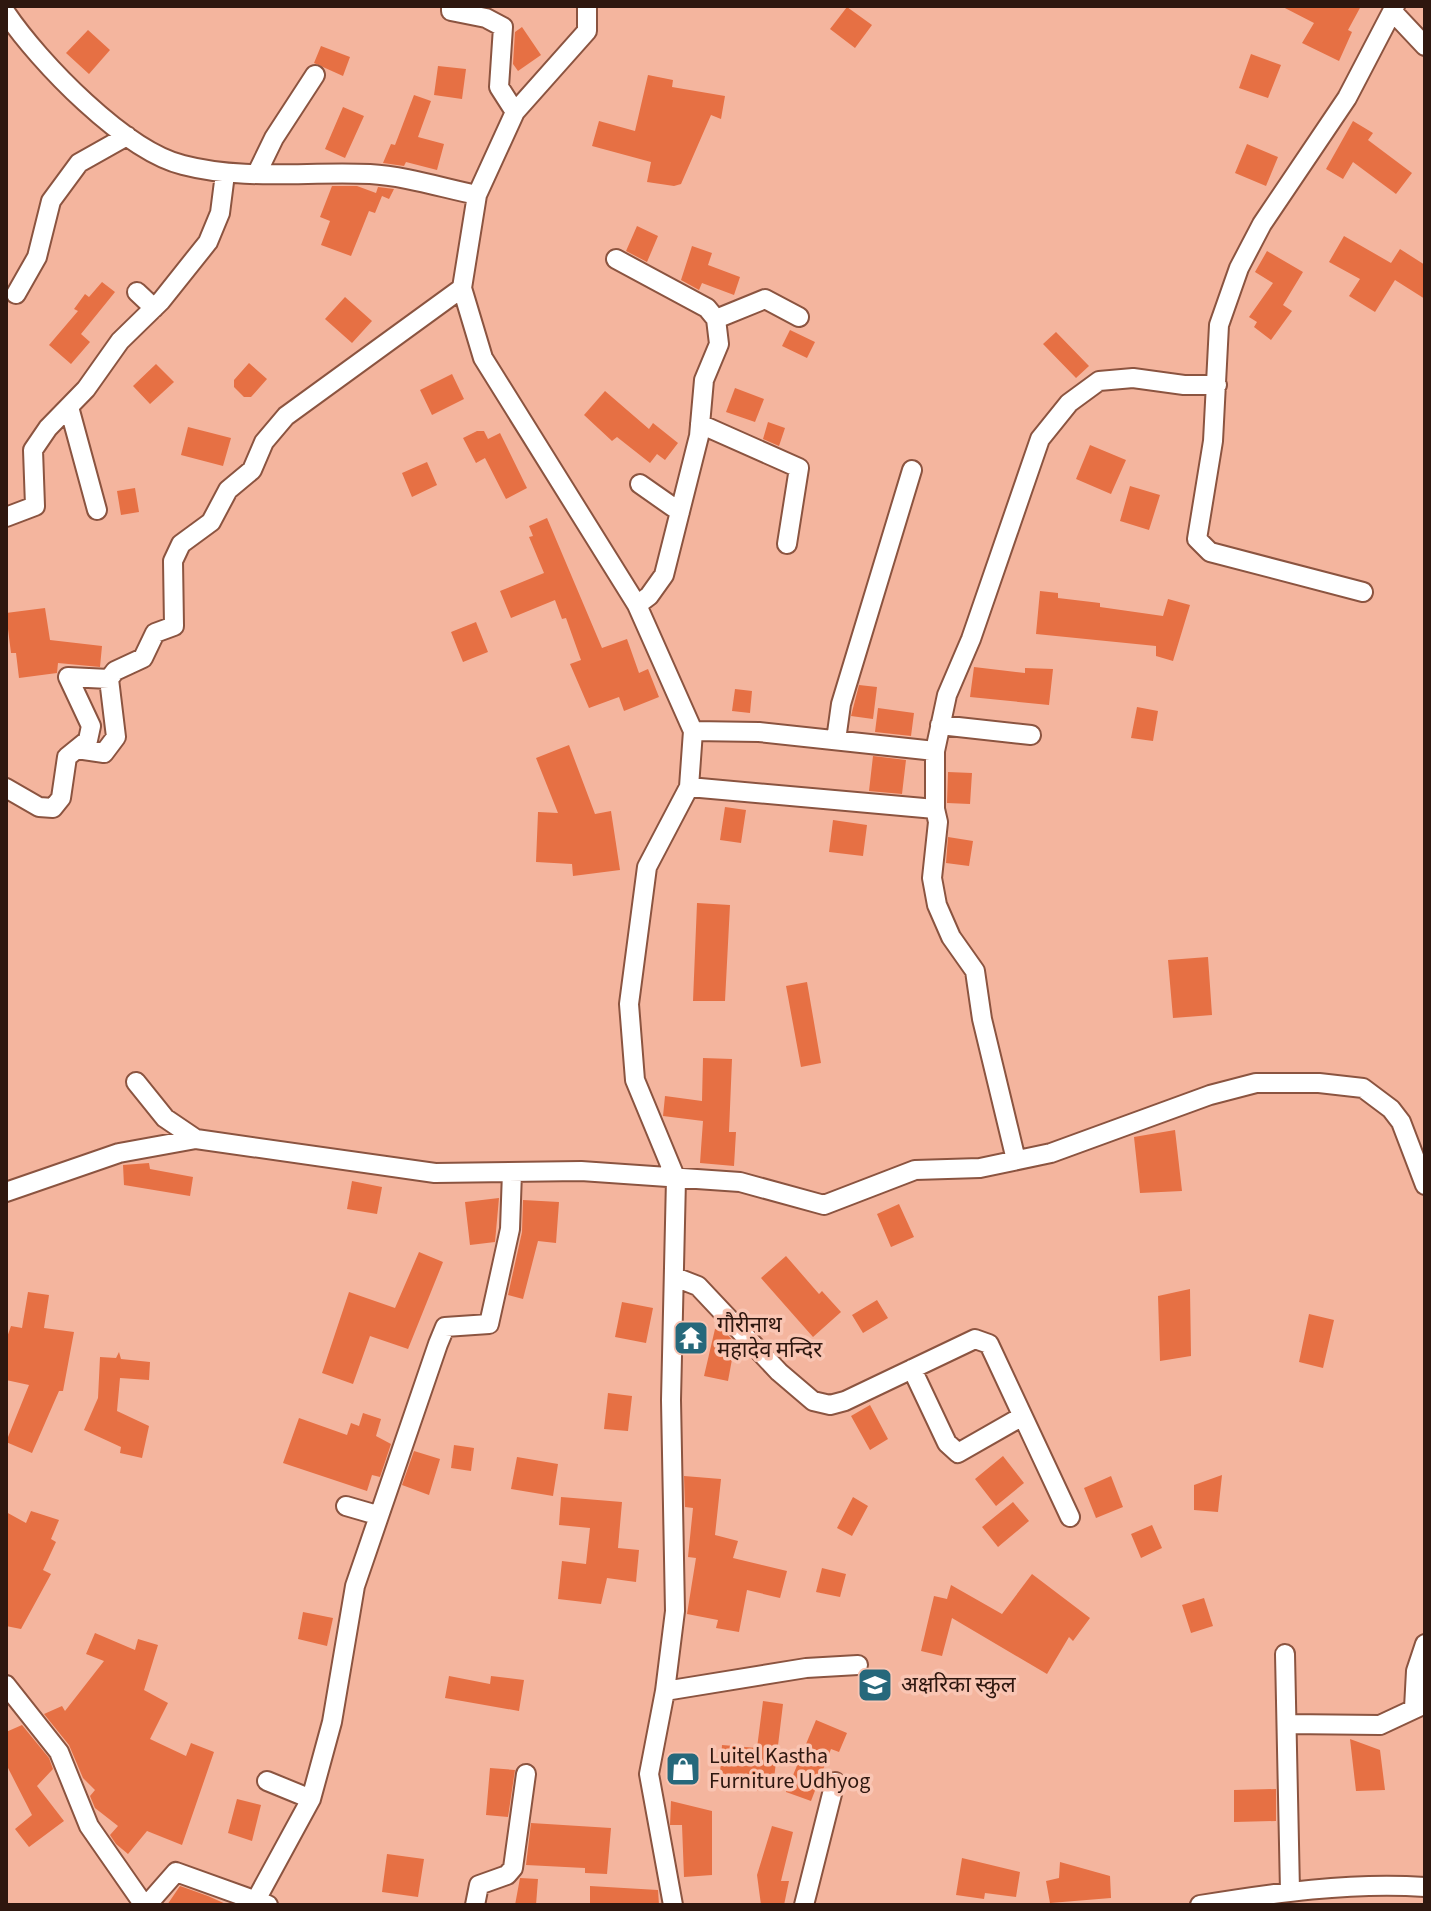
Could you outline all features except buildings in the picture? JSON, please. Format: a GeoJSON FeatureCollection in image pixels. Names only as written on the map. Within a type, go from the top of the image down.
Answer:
{"type":"FeatureCollection","features":[{"type":"Feature","properties":{"kind":"street"},"geometry":{"type":"LineString","coordinates":[[451,6],[451,11],[486,18],[503,27],[499,87],[515,112]]}},
{"type":"Feature","properties":{"kind":"street"},"geometry":{"type":"LineString","coordinates":[[587,6],[587,31],[515,112],[477,195],[462,288],[483,358],[637,605],[693,731],[689,787],[647,867],[629,1004],[635,1080],[676,1179],[671,1400],[675,1611],[665,1691],[649,1774],[673,1905]]}},
{"type":"Feature","properties":{"kind":"street"},"geometry":{"type":"LineString","coordinates":[[1363,592],[1210,552],[1197,539],[1213,441],[1219,325],[1239,268],[1262,224],[1347,98],[1394,9],[1425,46]]}},
{"type":"Feature","properties":{"kind":"street"},"geometry":{"type":"LineString","coordinates":[[6,13],[55,74],[127,136],[179,165],[225,174],[372,174],[477,195]]}},
{"type":"Feature","properties":{"kind":"street"},"geometry":{"type":"LineString","coordinates":[[257,173],[274,138],[315,75]]}},
{"type":"Feature","properties":{"kind":"street"},"geometry":{"type":"LineString","coordinates":[[16,294],[37,257],[51,201],[79,163],[127,136]]}},
{"type":"Feature","properties":{"kind":"street"},"geometry":{"type":"LineString","coordinates":[[6,517],[35,506],[33,450],[48,428],[208,242],[220,213],[225,174]]}},
{"type":"Feature","properties":{"kind":"street"},"geometry":{"type":"LineString","coordinates":[[616,259],[707,308],[716,319],[719,344],[704,380],[700,424],[664,575],[649,596],[637,605]]}},
{"type":"Feature","properties":{"kind":"street"},"geometry":{"type":"LineString","coordinates":[[77,749],[104,753],[116,737],[109,679],[115,671],[143,658],[155,633],[174,626],[173,561],[181,544],[211,522],[228,490],[252,470],[264,442],[286,416],[462,288]]}},
{"type":"Feature","properties":{"kind":"street"},"geometry":{"type":"LineString","coordinates":[[137,292],[154,308]]}},
{"type":"Feature","properties":{"kind":"street"},"geometry":{"type":"LineString","coordinates":[[716,319],[765,299],[799,317]]}},
{"type":"Feature","properties":{"kind":"street"},"geometry":{"type":"LineString","coordinates":[[1016,1160],[982,1019],[975,971],[951,937],[937,905],[932,878],[938,822],[935,809],[935,751],[947,695],[971,639],[1040,439],[1069,403],[1099,381],[1133,378],[1184,385],[1217,385]]}},
{"type":"Feature","properties":{"kind":"street"},"geometry":{"type":"LineString","coordinates":[[69,407],[97,510]]}},
{"type":"Feature","properties":{"kind":"street"},"geometry":{"type":"LineString","coordinates":[[700,424],[799,468],[787,544]]}},
{"type":"Feature","properties":{"kind":"street"},"geometry":{"type":"LineString","coordinates":[[836,740],[841,704],[912,470]]}},
{"type":"Feature","properties":{"kind":"street"},"geometry":{"type":"LineString","coordinates":[[640,484],[680,512]]}},
{"type":"Feature","properties":{"kind":"street"},"geometry":{"type":"LineString","coordinates":[[6,788],[39,807],[53,808],[61,798],[67,757],[88,740],[91,726],[68,677],[109,679]]}},
{"type":"Feature","properties":{"kind":"street"},"geometry":{"type":"LineString","coordinates":[[940,725],[1031,735]]}},
{"type":"Feature","properties":{"kind":"street"},"geometry":{"type":"LineString","coordinates":[[693,731],[759,732],[935,751]]}},
{"type":"Feature","properties":{"kind":"street"},"geometry":{"type":"LineString","coordinates":[[689,787],[935,809]]}},
{"type":"Feature","properties":{"kind":"street"},"geometry":{"type":"LineString","coordinates":[[136,1082],[165,1118],[196,1139]]}},
{"type":"Feature","properties":{"kind":"street"},"geometry":{"type":"LineString","coordinates":[[6,1192],[119,1153],[196,1139],[435,1173],[581,1171],[740,1182],[824,1205],[915,1170],[980,1168],[1051,1153],[1210,1095],[1256,1083],[1319,1083],[1363,1088],[1391,1109],[1407,1134],[1425,1185]]}},
{"type":"Feature","properties":{"kind":"street"},"geometry":{"type":"LineString","coordinates":[[6,1685],[59,1752],[89,1826],[145,1905],[176,1872],[262,1903],[311,1799],[332,1722],[355,1586],[377,1515],[445,1327],[489,1324],[510,1229],[512,1172]]}},
{"type":"Feature","properties":{"kind":"street"},"geometry":{"type":"LineString","coordinates":[[675,1277],[698,1286],[779,1372],[813,1401],[830,1405],[845,1401],[975,1339],[989,1344],[1070,1517]]}},
{"type":"Feature","properties":{"kind":"street"},"geometry":{"type":"LineString","coordinates":[[912,1369],[947,1443],[958,1453],[1021,1417]]}},
{"type":"Feature","properties":{"kind":"street"},"geometry":{"type":"LineString","coordinates":[[346,1506],[377,1515]]}},
{"type":"Feature","properties":{"kind":"street"},"geometry":{"type":"LineString","coordinates":[[1287,1724],[1380,1725],[1400,1719],[1419,1706],[1416,1671],[1425,1644]]}},
{"type":"Feature","properties":{"kind":"street"},"geometry":{"type":"LineString","coordinates":[[1285,1654],[1290,1891]]}},
{"type":"Feature","properties":{"kind":"street"},"geometry":{"type":"LineString","coordinates":[[665,1691],[806,1668],[858,1665]]}},
{"type":"Feature","properties":{"kind":"street"},"geometry":{"type":"LineString","coordinates":[[475,1905],[479,1885],[507,1875],[513,1868],[526,1774]]}},
{"type":"Feature","properties":{"kind":"street"},"geometry":{"type":"LineString","coordinates":[[267,1781],[311,1799]]}},
{"type":"Feature","properties":{"kind":"street"},"geometry":{"type":"LineString","coordinates":[[804,1905],[835,1782]]}},
{"type":"Feature","properties":{"kind":"street"},"geometry":{"type":"LineString","coordinates":[[1200,1905],[1290,1891],[1384,1884],[1425,1887]]}},
{"type":"Feature","properties":{"kind":"place","name":"गौरीनाथ महादेव मन्दिर"},"geometry":{"type":"Point","coordinates":[691,1338]}},
{"type":"Feature","properties":{"kind":"place","name":"अक्षरिका स्कुल"},"geometry":{"type":"Point","coordinates":[875,1685]}},
{"type":"Feature","properties":{"kind":"place","name":"Luitel Kastha Furniture Udhyog"},"geometry":{"type":"Point","coordinates":[683,1769]}}]}
